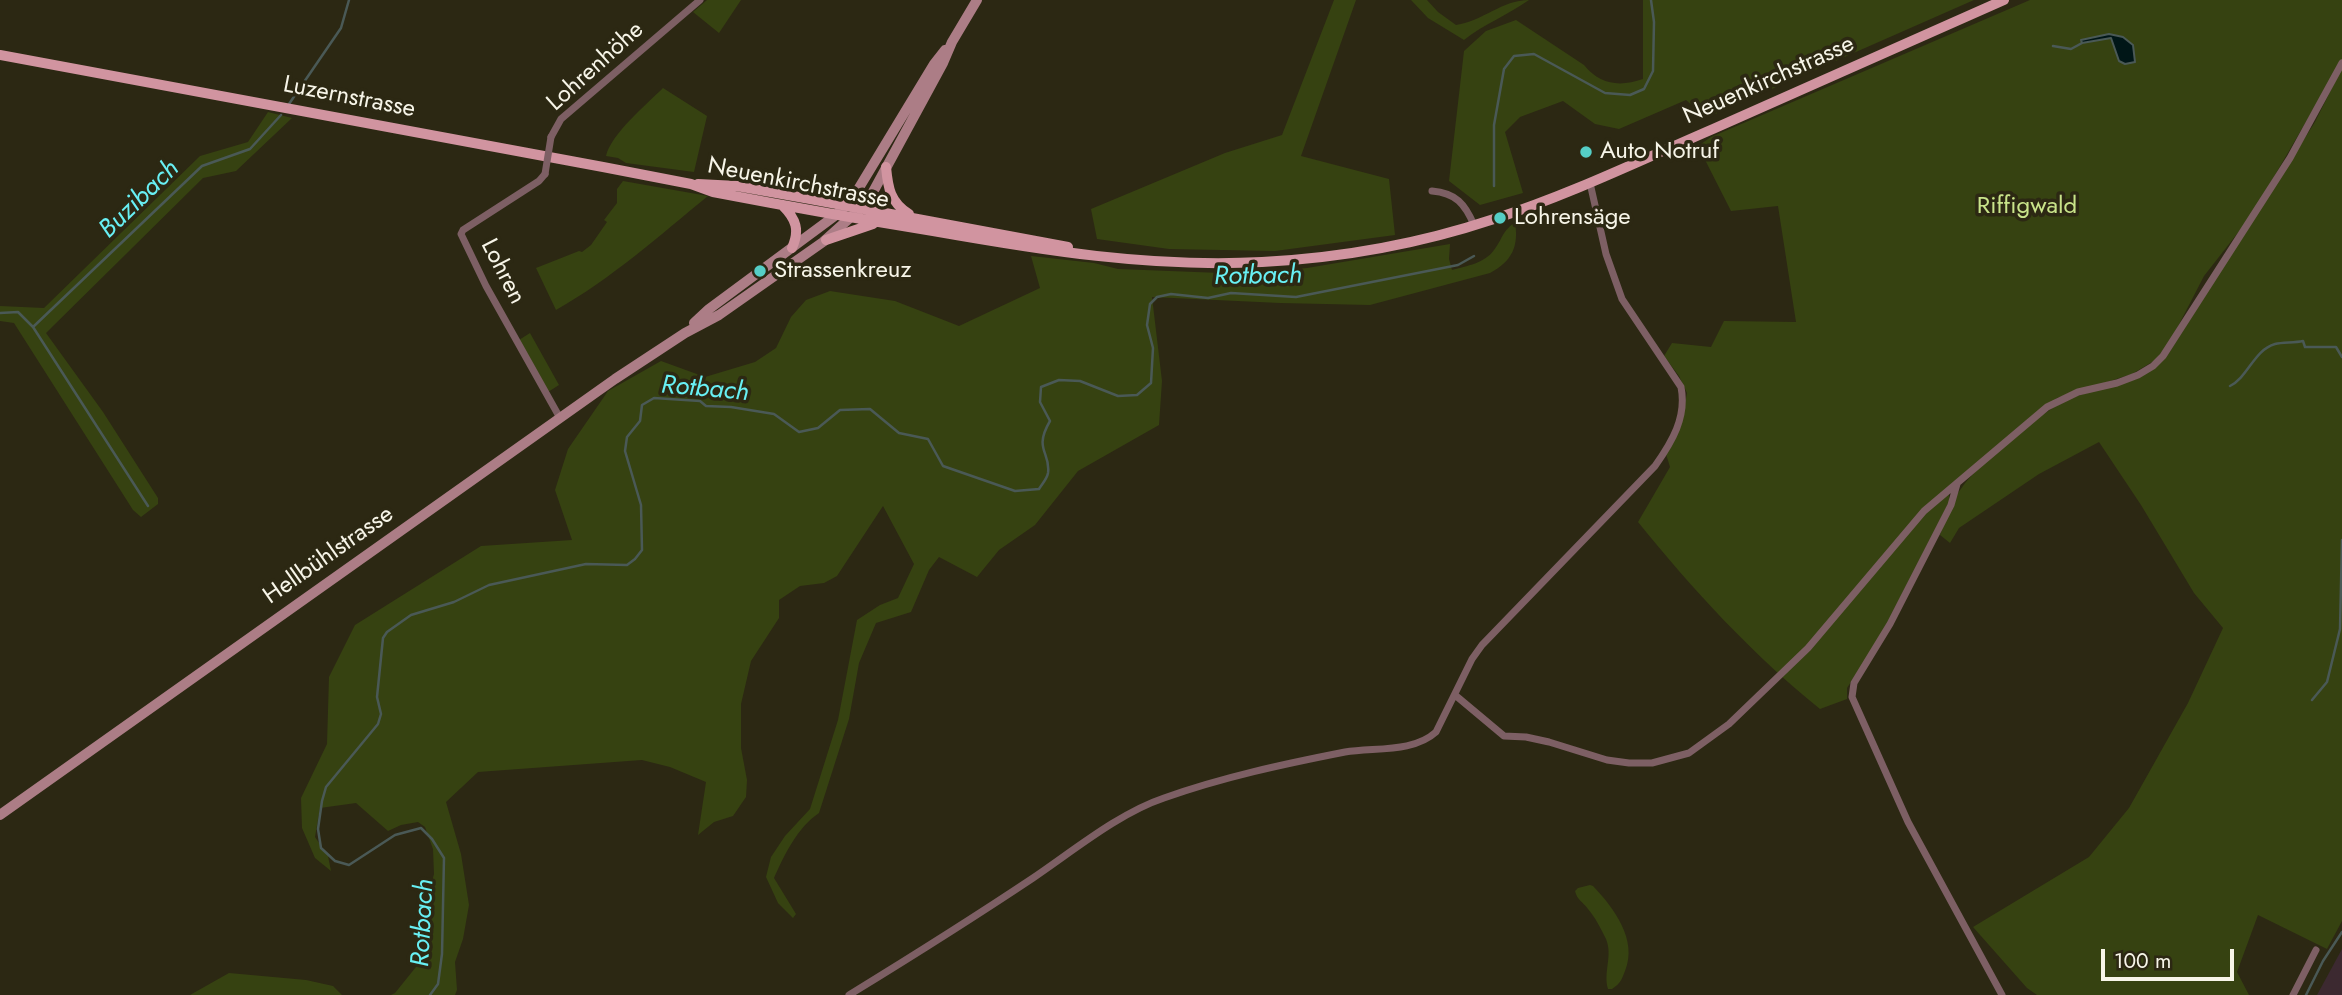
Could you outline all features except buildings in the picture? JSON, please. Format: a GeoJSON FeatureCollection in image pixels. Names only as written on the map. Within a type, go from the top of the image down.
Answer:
{"type":"FeatureCollection","features":[{"type":"Feature","properties":{"kind":"main road"},"geometry":{"type":"LineString","coordinates":[[952,42],[977,0]]}},
{"type":"Feature","properties":{"kind":"main road","name":"Neuenkirchstrasse"},"geometry":{"type":"LineString","coordinates":[[691,184],[713,192],[783,206],[1069,254],[1184,263],[1287,261],[1378,249],[1474,225],[1530,207],[2004,0]]}},
{"type":"Feature","properties":{"kind":"main road","name":"Hellbühlstrasse"},"geometry":{"type":"LineString","coordinates":[[0,815],[560,418],[685,333],[719,315],[826,240],[861,208],[873,192],[952,42]]}},
{"type":"Feature","properties":{"kind":"main road","name":"Hellbühlstrasse"},"geometry":{"type":"LineString","coordinates":[[685,333],[709,309],[846,205],[861,186],[934,64],[952,42]]}},
{"type":"Feature","properties":{"kind":"main road","name":"Luzernstrasse"},"geometry":{"type":"LineString","coordinates":[[0,55],[691,184]]}},
{"type":"Feature","properties":{"kind":"main road"},"geometry":{"type":"LineString","coordinates":[[886,167],[887,186],[892,198],[898,207],[914,217]]}},
{"type":"Feature","properties":{"kind":"main road","name":"Neuenkirchstrasse"},"geometry":{"type":"LineString","coordinates":[[691,184],[737,186],[846,205],[1074,248],[1098,255]]}},
{"type":"Feature","properties":{"kind":"main road"},"geometry":{"type":"LineString","coordinates":[[783,206],[796,224],[796,239],[792,248]]}},
{"type":"Feature","properties":{"kind":"main road"},"geometry":{"type":"LineString","coordinates":[[826,240],[856,228],[879,223]]}},
{"type":"Feature","properties":{"kind":"street","name":"Lohrenhöhe"},"geometry":{"type":"LineString","coordinates":[[545,174],[551,137],[561,119],[700,0]]}},
{"type":"Feature","properties":{"kind":"street"},"geometry":{"type":"LineString","coordinates":[[1455,695],[1504,736],[1526,737],[1607,760],[1629,763],[1652,763],[1689,753],[1729,724],[1808,648],[1924,511],[2047,407],[2078,392],[2138,375],[2163,356],[2290,158],[2342,63]]}},
{"type":"Feature","properties":{"kind":"street","name":"Lohren"},"geometry":{"type":"LineString","coordinates":[[545,174],[539,181],[463,230],[461,234],[486,286],[560,418]]}},
{"type":"Feature","properties":{"kind":"street"},"geometry":{"type":"LineString","coordinates":[[849,995],[1101,832],[1161,799],[1203,785],[1275,767],[1348,752],[1416,744],[1428,740],[1436,732],[1472,659],[1482,645],[1655,466],[1674,436],[1681,415],[1684,403],[1681,387],[1622,299],[1615,284],[1590,183]]}},
{"type":"Feature","properties":{"kind":"street"},"geometry":{"type":"LineString","coordinates":[[1432,191],[1446,192],[1461,201],[1474,225]]}},
{"type":"Feature","properties":{"kind":"street"},"geometry":{"type":"LineString","coordinates":[[1957,483],[1951,505],[1891,624],[1854,683],[1852,697],[1908,822],[2002,995]]}},
{"type":"Feature","properties":{"kind":"street"},"geometry":{"type":"LineString","coordinates":[[2293,995],[2316,950]]}},
{"type":"Feature","properties":{"kind":"shaded area"},"geometry":{"type":"Polygon","coordinates":[[[2109,34],[2123,37],[2133,45],[2135,62],[2125,64],[2119,61],[2111,38],[2082,43],[2081,40],[2109,34]]]}},
{"type":"Feature","properties":{"kind":"shaded area"},"geometry":{"type":"Polygon","coordinates":[[[2342,949],[2342,995],[2317,995],[2342,949]]]}},
{"type":"Feature","properties":{"kind":"green space"},"geometry":{"type":"Polygon","coordinates":[[[707,0],[741,0],[719,33],[693,12],[707,0]]]}},
{"type":"Feature","properties":{"kind":"green space"},"geometry":{"type":"Polygon","coordinates":[[[1334,0],[1356,0],[1301,156],[1389,179],[1395,235],[1275,251],[1169,249],[1097,239],[1091,209],[1225,153],[1282,135],[1334,0]]]}},
{"type":"Feature","properties":{"kind":"green space"},"geometry":{"type":"Polygon","coordinates":[[[1411,0],[1427,0],[1456,25],[1510,3],[1529,0],[1464,40],[1428,18],[1411,0]]]}},
{"type":"Feature","properties":{"kind":"green space"},"geometry":{"type":"Polygon","coordinates":[[[1643,0],[1974,0],[1706,118],[1686,100],[1619,129],[1595,124],[1563,101],[1520,117],[1505,132],[1523,193],[1480,205],[1449,181],[1464,51],[1486,31],[1516,20],[1584,65],[1597,77],[1618,83],[1635,82],[1643,79],[1643,0]]]}},
{"type":"Feature","properties":{"kind":"green space","name":"Riffigwald"},"geometry":{"type":"Polygon","coordinates":[[[2030,0],[2342,0],[2342,60],[2251,216],[2204,276],[2173,336],[2157,359],[2132,374],[2057,398],[1949,488],[1949,502],[1879,639],[1847,688],[1847,699],[1820,709],[1724,620],[1638,522],[1670,467],[1666,454],[1683,415],[1687,393],[1679,376],[1664,356],[1672,343],[1711,347],[1724,321],[1796,322],[1778,206],[1731,211],[1698,146],[1711,137],[2030,0]]]}},
{"type":"Feature","properties":{"kind":"green space"},"geometry":{"type":"Polygon","coordinates":[[[2342,68],[2342,921],[2327,949],[2258,915],[2237,972],[2249,995],[2037,995],[2027,988],[1973,927],[2089,857],[2129,808],[2188,703],[2223,628],[2194,593],[2099,442],[2039,474],[1959,528],[1950,543],[1940,535],[1959,491],[1984,463],[2014,437],[2060,404],[2136,376],[2169,353],[2315,122],[2342,68]]]}},
{"type":"Feature","properties":{"kind":"green space"},"geometry":{"type":"Polygon","coordinates":[[[663,88],[707,116],[694,172],[626,163],[606,156],[622,129],[663,88]]]}},
{"type":"Feature","properties":{"kind":"green space"},"geometry":{"type":"Polygon","coordinates":[[[268,112],[292,118],[236,171],[203,178],[46,333],[103,412],[158,498],[158,504],[141,517],[133,510],[14,323],[0,321],[0,306],[44,308],[200,156],[248,142],[268,112]]]}},
{"type":"Feature","properties":{"kind":"green space"},"geometry":{"type":"Polygon","coordinates":[[[623,181],[708,196],[615,271],[556,310],[536,268],[582,252],[591,245],[607,222],[604,220],[617,203],[617,189],[623,181]]]}},
{"type":"Feature","properties":{"kind":"green space"},"geometry":{"type":"Polygon","coordinates":[[[1515,222],[1515,246],[1509,258],[1490,273],[1370,305],[1152,297],[1162,381],[1159,425],[1078,471],[1035,525],[999,550],[977,577],[939,557],[929,570],[911,612],[876,623],[859,663],[849,719],[819,813],[798,834],[774,878],[796,914],[793,918],[778,903],[766,877],[771,857],[785,836],[810,809],[838,720],[857,620],[880,605],[898,598],[914,564],[883,506],[837,576],[824,583],[800,586],[779,600],[779,618],[751,661],[741,704],[741,748],[747,780],[746,797],[733,816],[714,822],[698,835],[706,782],[670,767],[642,760],[478,772],[446,802],[461,854],[469,905],[463,939],[455,962],[457,990],[455,995],[391,995],[424,957],[428,946],[428,897],[434,874],[433,849],[425,827],[418,822],[388,831],[356,803],[320,808],[315,837],[328,856],[331,871],[315,858],[302,828],[301,798],[327,744],[329,677],[355,625],[481,546],[572,540],[555,490],[568,449],[608,391],[661,361],[705,377],[755,362],[776,348],[791,317],[806,300],[830,291],[895,301],[959,326],[1040,288],[1031,256],[1094,263],[1118,269],[1247,274],[1307,268],[1450,244],[1449,259],[1452,270],[1486,258],[1515,222]]]}},
{"type":"Feature","properties":{"kind":"green space"},"geometry":{"type":"Polygon","coordinates":[[[530,333],[559,385],[548,392],[519,340],[530,333]]]}},
{"type":"Feature","properties":{"kind":"green space"},"geometry":{"type":"Polygon","coordinates":[[[1590,885],[1609,904],[1626,936],[1628,959],[1625,971],[1622,979],[1612,989],[1608,989],[1607,983],[1609,952],[1606,939],[1575,891],[1590,885]]]}},
{"type":"Feature","properties":{"kind":"green space"},"geometry":{"type":"Polygon","coordinates":[[[229,973],[306,980],[333,986],[342,995],[190,995],[229,973]]]}},
{"type":"Feature","properties":{"kind":"waterway","name":"Buzibach"},"geometry":{"type":"LineString","coordinates":[[289,104],[341,28],[349,0]]}},
{"type":"Feature","properties":{"kind":"waterway","name":"Rotbach"},"geometry":{"type":"LineString","coordinates":[[1494,186],[1494,125],[1504,69],[1514,56],[1534,54],[1605,93],[1630,95],[1644,89],[1653,71],[1654,22],[1651,0]]}},
{"type":"Feature","properties":{"kind":"waterway"},"geometry":{"type":"LineString","coordinates":[[2053,46],[2071,49],[2082,43]]}},
{"type":"Feature","properties":{"kind":"waterway","name":"Buzibach"},"geometry":{"type":"LineString","coordinates":[[33,327],[202,166],[250,149],[281,115]]}},
{"type":"Feature","properties":{"kind":"waterway","name":"Rotbach"},"geometry":{"type":"LineString","coordinates":[[430,995],[438,984],[442,954],[444,858],[421,828],[395,835],[349,865],[335,861],[321,848],[318,829],[326,787],[378,724],[381,714],[377,697],[383,638],[387,632],[411,615],[454,602],[489,585],[586,564],[627,565],[635,559],[642,550],[641,505],[625,451],[627,437],[640,421],[642,405],[654,398],[700,401],[706,406],[774,414],[799,432],[818,428],[840,410],[870,409],[899,433],[928,439],[943,466],[1015,491],[1039,489],[1048,473],[1043,438],[1050,421],[1040,402],[1041,387],[1059,380],[1080,381],[1118,396],[1137,395],[1151,383],[1153,348],[1147,325],[1150,304],[1157,297],[1171,294],[1208,298],[1231,293],[1296,297],[1458,265],[1474,256]]}},
{"type":"Feature","properties":{"kind":"waterway"},"geometry":{"type":"LineString","coordinates":[[0,313],[18,312],[33,327],[148,506]]}},
{"type":"Feature","properties":{"kind":"waterway"},"geometry":{"type":"LineString","coordinates":[[2230,386],[2262,352],[2275,344],[2303,341],[2305,347],[2336,347],[2342,357]]}},
{"type":"Feature","properties":{"kind":"waterway"},"geometry":{"type":"LineString","coordinates":[[2312,700],[2327,682],[2340,629],[2342,540]]}},
{"type":"Feature","properties":{"kind":"waterway"},"geometry":{"type":"LineString","coordinates":[[2306,995],[2323,961],[2342,932]]}},
{"type":"Feature","properties":{"kind":"place","name":"Auto Notruf"},"geometry":{"type":"Point","coordinates":[1586,152]}},
{"type":"Feature","properties":{"kind":"place","name":"Lohrensäge"},"geometry":{"type":"Point","coordinates":[1500,218]}},
{"type":"Feature","properties":{"kind":"place","name":"Strassenkreuz"},"geometry":{"type":"Point","coordinates":[760,271]}}]}
